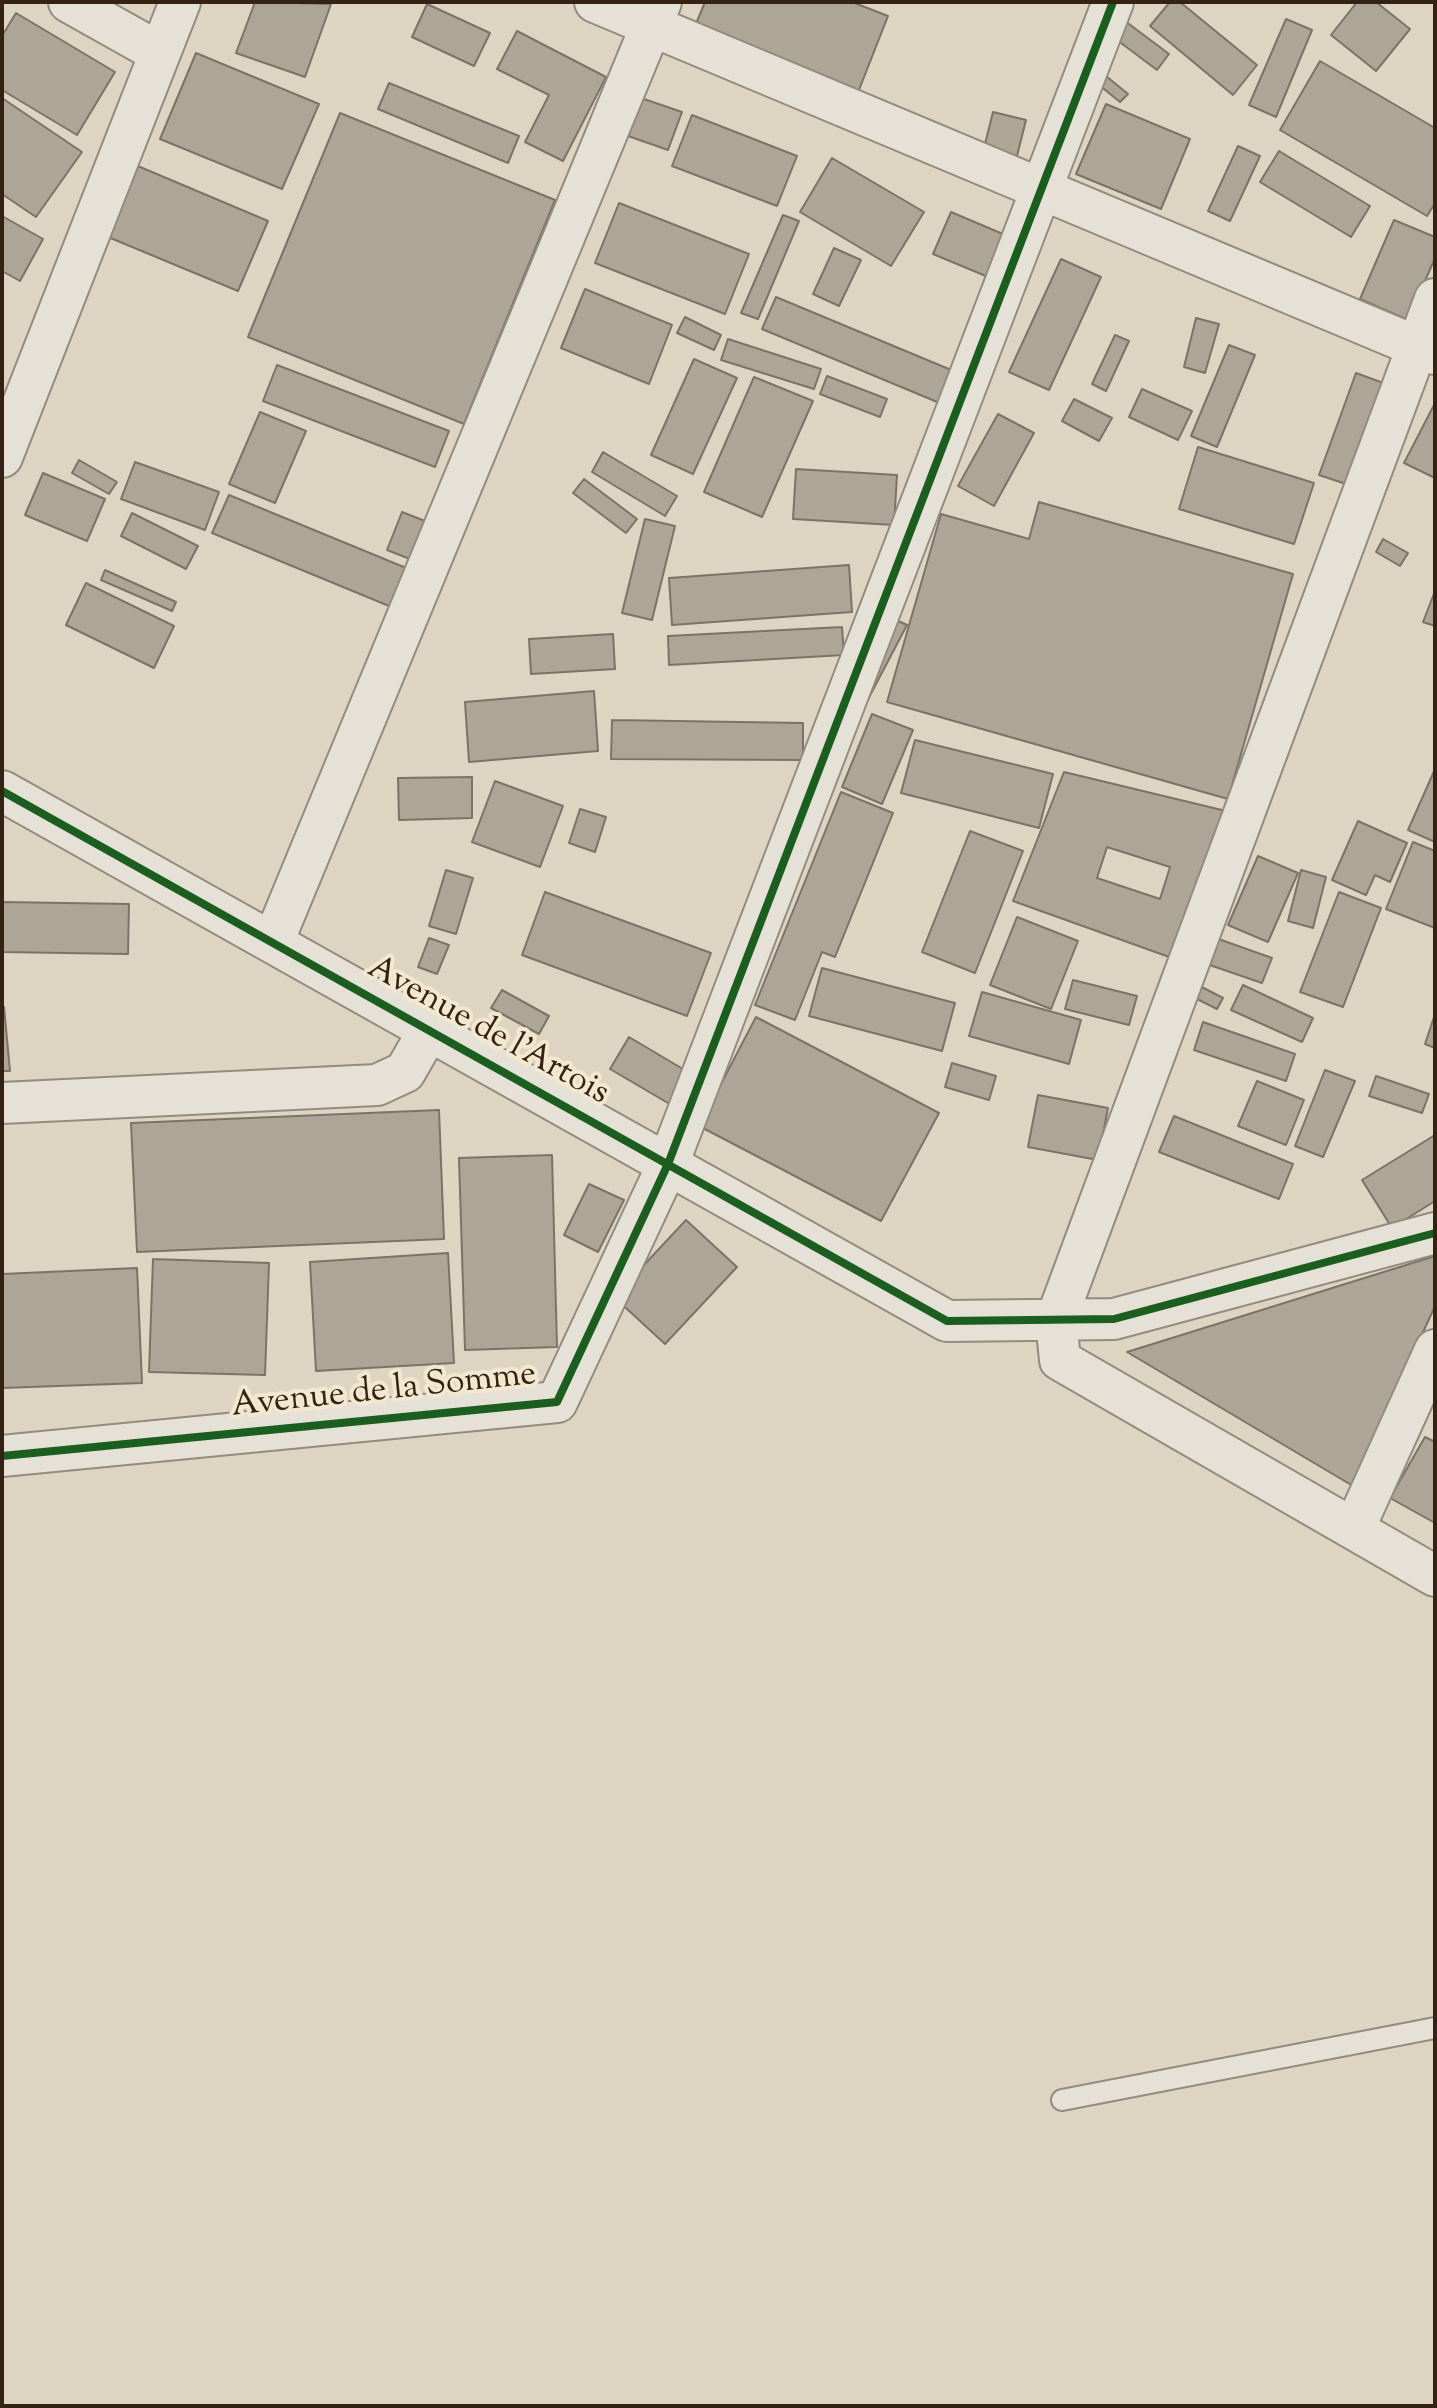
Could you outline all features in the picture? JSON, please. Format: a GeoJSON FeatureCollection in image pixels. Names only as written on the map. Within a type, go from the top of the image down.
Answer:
{"type":"FeatureCollection","features":[{"type":"Feature","properties":{"kind":"street"},"geometry":{"type":"LineString","coordinates":[[69,2],[160,53]]}},
{"type":"Feature","properties":{"kind":"street"},"geometry":{"type":"LineString","coordinates":[[2,457],[180,2]]}},
{"type":"Feature","properties":{"kind":"street"},"geometry":{"type":"LineString","coordinates":[[595,2],[657,13],[1043,187],[1426,350]]}},
{"type":"Feature","properties":{"kind":"street"},"geometry":{"type":"LineString","coordinates":[[668,1164],[1113,2]]}},
{"type":"Feature","properties":{"kind":"street"},"geometry":{"type":"LineString","coordinates":[[273,942],[657,13]]}},
{"type":"Feature","properties":{"kind":"street"},"geometry":{"type":"LineString","coordinates":[[1435,299],[1426,350],[1056,1320],[1060,1360],[1435,1576]]}},
{"type":"Feature","properties":{"kind":"street","name":"Avenue de l'Artois"},"geometry":{"type":"LineString","coordinates":[[2,791],[947,1321],[1056,1320]]}},
{"type":"Feature","properties":{"kind":"street"},"geometry":{"type":"LineString","coordinates":[[2,1103],[377,1085],[405,1072],[429,1030]]}},
{"type":"Feature","properties":{"kind":"street","name":"Avenue de la Somme"},"geometry":{"type":"LineString","coordinates":[[2,1456],[557,1402],[668,1164]]}},
{"type":"Feature","properties":{"kind":"street"},"geometry":{"type":"LineString","coordinates":[[1056,1320],[1114,1319],[1435,1233]]}},
{"type":"Feature","properties":{"kind":"street"},"geometry":{"type":"LineString","coordinates":[[1354,1529],[1435,1350]]}},
{"type":"Feature","properties":{"kind":"lane"},"geometry":{"type":"LineString","coordinates":[[1062,2100],[1435,2028]]}},
{"type":"Feature","properties":{"kind":"building"},"geometry":{"type":"Polygon","coordinates":[[[255,2],[331,4],[305,77],[236,53],[255,2]]]}},
{"type":"Feature","properties":{"kind":"building"},"geometry":{"type":"Polygon","coordinates":[[[705,2],[852,2],[888,16],[857,95],[693,31],[705,2]]]}},
{"type":"Feature","properties":{"kind":"building"},"geometry":{"type":"Polygon","coordinates":[[[1170,2],[1180,2],[1257,65],[1233,95],[1150,26],[1170,2]]]}},
{"type":"Feature","properties":{"kind":"building"},"geometry":{"type":"Polygon","coordinates":[[[1357,2],[1376,2],[1410,29],[1376,71],[1331,35],[1357,2]]]}},
{"type":"Feature","properties":{"kind":"building"},"geometry":{"type":"Polygon","coordinates":[[[427,4],[490,33],[474,66],[412,37],[427,4]]]}},
{"type":"Feature","properties":{"kind":"building"},"geometry":{"type":"Polygon","coordinates":[[[16,13],[115,72],[77,135],[2,90],[2,36],[16,13]]]}},
{"type":"Feature","properties":{"kind":"building"},"geometry":{"type":"Polygon","coordinates":[[[1286,19],[1312,30],[1276,117],[1249,105],[1286,19]]]}},
{"type":"Feature","properties":{"kind":"building"},"geometry":{"type":"Polygon","coordinates":[[[1125,21],[1169,54],[1157,70],[1113,37],[1125,21]]]}},
{"type":"Feature","properties":{"kind":"building"},"geometry":{"type":"Polygon","coordinates":[[[517,31],[606,77],[563,161],[525,142],[549,95],[497,69],[517,31]]]}},
{"type":"Feature","properties":{"kind":"building"},"geometry":{"type":"Polygon","coordinates":[[[196,53],[319,104],[282,189],[160,139],[196,53]]]}},
{"type":"Feature","properties":{"kind":"building"},"geometry":{"type":"Polygon","coordinates":[[[1320,61],[1435,128],[1435,203],[1427,216],[1280,130],[1320,61]]]}},
{"type":"Feature","properties":{"kind":"building"},"geometry":{"type":"Polygon","coordinates":[[[1106,76],[1128,94],[1120,102],[1099,85],[1106,76]]]}},
{"type":"Feature","properties":{"kind":"building"},"geometry":{"type":"Polygon","coordinates":[[[389,83],[519,136],[508,163],[378,109],[389,83]]]}},
{"type":"Feature","properties":{"kind":"building"},"geometry":{"type":"Polygon","coordinates":[[[2,98],[82,152],[36,217],[2,194],[2,98]]]}},
{"type":"Feature","properties":{"kind":"building"},"geometry":{"type":"Polygon","coordinates":[[[641,98],[682,112],[668,150],[628,136],[641,98]]]}},
{"type":"Feature","properties":{"kind":"building"},"geometry":{"type":"Polygon","coordinates":[[[1106,104],[1190,139],[1161,209],[1076,174],[1106,104]]]}},
{"type":"Feature","properties":{"kind":"building"},"geometry":{"type":"Polygon","coordinates":[[[993,112],[1026,120],[1017,156],[984,148],[993,112]]]}},
{"type":"Feature","properties":{"kind":"building"},"geometry":{"type":"Polygon","coordinates":[[[340,113],[555,200],[464,424],[248,337],[340,113]]]}},
{"type":"Feature","properties":{"kind":"building"},"geometry":{"type":"Polygon","coordinates":[[[692,115],[797,156],[777,206],[672,166],[692,115]]]}},
{"type":"Feature","properties":{"kind":"building"},"geometry":{"type":"Polygon","coordinates":[[[1238,146],[1260,156],[1230,221],[1208,211],[1238,146]]]}},
{"type":"Feature","properties":{"kind":"building"},"geometry":{"type":"Polygon","coordinates":[[[1279,151],[1370,206],[1351,237],[1260,182],[1279,151]]]}},
{"type":"Feature","properties":{"kind":"building"},"geometry":{"type":"Polygon","coordinates":[[[832,158],[924,212],[891,266],[800,212],[832,158]]]}},
{"type":"Feature","properties":{"kind":"building"},"geometry":{"type":"Polygon","coordinates":[[[126,161],[268,221],[238,291],[96,232],[126,161]]]}},
{"type":"Feature","properties":{"kind":"building"},"geometry":{"type":"Polygon","coordinates":[[[619,203],[749,254],[725,314],[595,263],[619,203]]]}},
{"type":"Feature","properties":{"kind":"building"},"geometry":{"type":"Polygon","coordinates":[[[951,212],[1010,237],[993,279],[933,254],[951,212]]]}},
{"type":"Feature","properties":{"kind":"building"},"geometry":{"type":"Polygon","coordinates":[[[783,215],[799,221],[758,319],[741,313],[783,215]]]}},
{"type":"Feature","properties":{"kind":"building"},"geometry":{"type":"Polygon","coordinates":[[[2,216],[43,239],[20,281],[2,271],[2,216]]]}},
{"type":"Feature","properties":{"kind":"building"},"geometry":{"type":"Polygon","coordinates":[[[1394,220],[1435,237],[1435,258],[1408,320],[1360,299],[1394,220]]]}},
{"type":"Feature","properties":{"kind":"building"},"geometry":{"type":"Polygon","coordinates":[[[834,248],[861,260],[839,306],[813,294],[834,248]]]}},
{"type":"Feature","properties":{"kind":"building"},"geometry":{"type":"Polygon","coordinates":[[[1061,259],[1101,277],[1049,390],[1009,372],[1061,259]]]}},
{"type":"Feature","properties":{"kind":"building"},"geometry":{"type":"Polygon","coordinates":[[[585,289],[672,325],[649,384],[561,348],[585,289]]]}},
{"type":"Feature","properties":{"kind":"building"},"geometry":{"type":"Polygon","coordinates":[[[776,297],[956,372],[942,404],[762,329],[776,297]]]}},
{"type":"Feature","properties":{"kind":"building"},"geometry":{"type":"Polygon","coordinates":[[[685,317],[721,335],[714,350],[677,333],[685,317]]]}},
{"type":"Feature","properties":{"kind":"building"},"geometry":{"type":"Polygon","coordinates":[[[1196,318],[1219,324],[1205,373],[1184,367],[1196,318]]]}},
{"type":"Feature","properties":{"kind":"building"},"geometry":{"type":"Polygon","coordinates":[[[1115,335],[1129,341],[1106,391],[1092,384],[1115,335]]]}},
{"type":"Feature","properties":{"kind":"building"},"geometry":{"type":"Polygon","coordinates":[[[728,339],[821,369],[814,389],[721,360],[728,339]]]}},
{"type":"Feature","properties":{"kind":"building"},"geometry":{"type":"Polygon","coordinates":[[[1229,345],[1255,355],[1217,447],[1191,436],[1229,345]]]}},
{"type":"Feature","properties":{"kind":"building"},"geometry":{"type":"Polygon","coordinates":[[[694,359],[737,378],[693,474],[651,455],[694,359]]]}},
{"type":"Feature","properties":{"kind":"building"},"geometry":{"type":"Polygon","coordinates":[[[277,365],[449,431],[435,467],[263,401],[277,365]]]}},
{"type":"Feature","properties":{"kind":"building"},"geometry":{"type":"Polygon","coordinates":[[[1356,373],[1386,384],[1349,485],[1319,475],[1356,373]]]}},
{"type":"Feature","properties":{"kind":"building"},"geometry":{"type":"Polygon","coordinates":[[[827,376],[887,399],[880,417],[820,394],[827,376]]]}},
{"type":"Feature","properties":{"kind":"building"},"geometry":{"type":"Polygon","coordinates":[[[754,377],[813,401],[762,517],[704,492],[754,377]]]}},
{"type":"Feature","properties":{"kind":"building"},"geometry":{"type":"Polygon","coordinates":[[[1142,389],[1192,411],[1178,440],[1129,417],[1142,389]]]}},
{"type":"Feature","properties":{"kind":"building"},"geometry":{"type":"Polygon","coordinates":[[[1074,399],[1112,418],[1099,441],[1062,421],[1074,399]]]}},
{"type":"Feature","properties":{"kind":"building"},"geometry":{"type":"Polygon","coordinates":[[[1435,403],[1435,478],[1404,463],[1435,403]]]}},
{"type":"Feature","properties":{"kind":"building"},"geometry":{"type":"Polygon","coordinates":[[[260,412],[306,431],[275,503],[229,484],[260,412]]]}},
{"type":"Feature","properties":{"kind":"building"},"geometry":{"type":"Polygon","coordinates":[[[998,414],[1034,433],[994,506],[958,486],[998,414]]]}},
{"type":"Feature","properties":{"kind":"building"},"geometry":{"type":"Polygon","coordinates":[[[1198,447],[1314,483],[1294,544],[1179,509],[1198,447]]]}},
{"type":"Feature","properties":{"kind":"building"},"geometry":{"type":"Polygon","coordinates":[[[603,452],[677,496],[665,516],[592,472],[603,452]]]}},
{"type":"Feature","properties":{"kind":"building"},"geometry":{"type":"Polygon","coordinates":[[[79,460],[117,482],[109,494],[72,473],[79,460]]]}},
{"type":"Feature","properties":{"kind":"building"},"geometry":{"type":"Polygon","coordinates":[[[135,462],[219,492],[205,530],[121,499],[135,462]]]}},
{"type":"Feature","properties":{"kind":"building"},"geometry":{"type":"Polygon","coordinates":[[[796,469],[897,475],[894,525],[793,519],[796,469]]]}},
{"type":"Feature","properties":{"kind":"building"},"geometry":{"type":"Polygon","coordinates":[[[43,473],[105,499],[87,541],[25,515],[43,473]]]}},
{"type":"Feature","properties":{"kind":"building"},"geometry":{"type":"Polygon","coordinates":[[[584,479],[637,519],[626,533],[573,493],[584,479]]]}},
{"type":"Feature","properties":{"kind":"building"},"geometry":{"type":"Polygon","coordinates":[[[229,495],[411,570],[394,608],[212,533],[229,495]]]}},
{"type":"Feature","properties":{"kind":"building"},"geometry":{"type":"Polygon","coordinates":[[[1039,502],[1293,574],[1228,799],[887,702],[941,514],[1029,539],[1039,502]]]}},
{"type":"Feature","properties":{"kind":"building"},"geometry":{"type":"Polygon","coordinates":[[[402,512],[425,521],[410,559],[387,550],[402,512]]]}},
{"type":"Feature","properties":{"kind":"building"},"geometry":{"type":"Polygon","coordinates":[[[132,513],[198,546],[186,569],[121,536],[132,513]]]}},
{"type":"Feature","properties":{"kind":"building"},"geometry":{"type":"Polygon","coordinates":[[[645,519],[675,526],[652,620],[622,613],[645,519]]]}},
{"type":"Feature","properties":{"kind":"building"},"geometry":{"type":"Polygon","coordinates":[[[1383,539],[1408,553],[1400,566],[1376,552],[1383,539]]]}},
{"type":"Feature","properties":{"kind":"building"},"geometry":{"type":"Polygon","coordinates":[[[849,565],[852,612],[672,625],[669,578],[849,565]]]}},
{"type":"Feature","properties":{"kind":"building"},"geometry":{"type":"Polygon","coordinates":[[[105,570],[176,602],[172,611],[101,580],[105,570]]]}},
{"type":"Feature","properties":{"kind":"building"},"geometry":{"type":"Polygon","coordinates":[[[86,583],[174,626],[154,668],[66,625],[86,583]]]}},
{"type":"Feature","properties":{"kind":"building"},"geometry":{"type":"Polygon","coordinates":[[[1435,591],[1435,626],[1423,622],[1435,591]]]}},
{"type":"Feature","properties":{"kind":"building"},"geometry":{"type":"Polygon","coordinates":[[[894,619],[907,625],[865,705],[894,619]]]}},
{"type":"Feature","properties":{"kind":"building"},"geometry":{"type":"Polygon","coordinates":[[[842,627],[844,655],[669,665],[668,636],[842,627]]]}},
{"type":"Feature","properties":{"kind":"building"},"geometry":{"type":"Polygon","coordinates":[[[613,634],[615,669],[531,674],[529,639],[613,634]]]}},
{"type":"Feature","properties":{"kind":"building"},"geometry":{"type":"Polygon","coordinates":[[[594,691],[598,751],[469,762],[465,702],[594,691]]]}},
{"type":"Feature","properties":{"kind":"building"},"geometry":{"type":"Polygon","coordinates":[[[872,714],[913,730],[882,804],[842,787],[872,714]]]}},
{"type":"Feature","properties":{"kind":"building"},"geometry":{"type":"Polygon","coordinates":[[[612,720],[803,723],[803,760],[611,759],[612,720]]]}},
{"type":"Feature","properties":{"kind":"building"},"geometry":{"type":"Polygon","coordinates":[[[915,740],[1053,774],[1039,828],[901,793],[915,740]]]}},
{"type":"Feature","properties":{"kind":"building"},"geometry":{"type":"Polygon","coordinates":[[[1435,769],[1435,842],[1408,830],[1435,769]]]}},
{"type":"Feature","properties":{"kind":"building"},"geometry":{"type":"Polygon","coordinates":[[[1064,772],[1226,811],[1172,958],[1013,901],[1064,772]],[[1107,847],[1097,878],[1160,899],[1170,867],[1107,847]]]}},
{"type":"Feature","properties":{"kind":"building"},"geometry":{"type":"Polygon","coordinates":[[[472,777],[472,818],[399,820],[398,778],[472,777]]]}},
{"type":"Feature","properties":{"kind":"building"},"geometry":{"type":"Polygon","coordinates":[[[495,781],[563,806],[540,867],[472,842],[495,781]]]}},
{"type":"Feature","properties":{"kind":"building"},"geometry":{"type":"Polygon","coordinates":[[[841,792],[893,813],[835,957],[822,952],[795,1020],[755,1005],[841,792]]]}},
{"type":"Feature","properties":{"kind":"building"},"geometry":{"type":"Polygon","coordinates":[[[580,809],[606,817],[595,852],[569,843],[580,809]]]}},
{"type":"Feature","properties":{"kind":"building"},"geometry":{"type":"Polygon","coordinates":[[[1358,821],[1407,843],[1390,882],[1375,875],[1366,895],[1332,880],[1358,821]]]}},
{"type":"Feature","properties":{"kind":"building"},"geometry":{"type":"Polygon","coordinates":[[[970,831],[1023,851],[975,973],[922,952],[970,831]]]}},
{"type":"Feature","properties":{"kind":"building"},"geometry":{"type":"Polygon","coordinates":[[[1413,842],[1435,851],[1435,928],[1386,909],[1413,842]]]}},
{"type":"Feature","properties":{"kind":"building"},"geometry":{"type":"Polygon","coordinates":[[[1258,856],[1298,873],[1268,942],[1228,925],[1258,856]]]}},
{"type":"Feature","properties":{"kind":"building"},"geometry":{"type":"Polygon","coordinates":[[[446,870],[473,878],[456,934],[429,926],[446,870]]]}},
{"type":"Feature","properties":{"kind":"building"},"geometry":{"type":"Polygon","coordinates":[[[1301,870],[1326,877],[1313,928],[1288,921],[1301,870]]]}},
{"type":"Feature","properties":{"kind":"building"},"geometry":{"type":"Polygon","coordinates":[[[545,892],[711,953],[687,1016],[522,955],[545,892]]]}},
{"type":"Feature","properties":{"kind":"building"},"geometry":{"type":"Polygon","coordinates":[[[1339,892],[1381,908],[1343,1007],[1300,992],[1339,892]]]}},
{"type":"Feature","properties":{"kind":"building"},"geometry":{"type":"Polygon","coordinates":[[[2,902],[129,904],[128,954],[2,952],[2,902]]]}},
{"type":"Feature","properties":{"kind":"building"},"geometry":{"type":"Polygon","coordinates":[[[1017,917],[1078,941],[1051,1009],[990,985],[1017,917]]]}},
{"type":"Feature","properties":{"kind":"building"},"geometry":{"type":"Polygon","coordinates":[[[1210,936],[1272,958],[1262,983],[1201,962],[1210,936]]]}},
{"type":"Feature","properties":{"kind":"building"},"geometry":{"type":"Polygon","coordinates":[[[429,938],[449,945],[437,974],[418,967],[429,938]]]}},
{"type":"Feature","properties":{"kind":"building"},"geometry":{"type":"Polygon","coordinates":[[[822,968],[955,1003],[942,1051],[809,1016],[822,968]]]}},
{"type":"Feature","properties":{"kind":"building"},"geometry":{"type":"Polygon","coordinates":[[[1073,980],[1137,996],[1129,1025],[1065,1009],[1073,980]]]}},
{"type":"Feature","properties":{"kind":"building"},"geometry":{"type":"Polygon","coordinates":[[[1194,983],[1223,998],[1217,1009],[1189,995],[1194,983]]]}},
{"type":"Feature","properties":{"kind":"building"},"geometry":{"type":"Polygon","coordinates":[[[1243,985],[1313,1018],[1302,1042],[1231,1010],[1243,985]]]}},
{"type":"Feature","properties":{"kind":"building"},"geometry":{"type":"Polygon","coordinates":[[[502,990],[549,1016],[539,1034],[491,1008],[502,990]]]}},
{"type":"Feature","properties":{"kind":"building"},"geometry":{"type":"Polygon","coordinates":[[[982,992],[1081,1020],[1069,1064],[969,1036],[982,992]]]}},
{"type":"Feature","properties":{"kind":"building"},"geometry":{"type":"Polygon","coordinates":[[[4,1007],[10,1071],[2,1071],[4,1007]]]}},
{"type":"Feature","properties":{"kind":"building"},"geometry":{"type":"Polygon","coordinates":[[[1435,1014],[1435,1048],[1425,1044],[1435,1014]]]}},
{"type":"Feature","properties":{"kind":"building"},"geometry":{"type":"Polygon","coordinates":[[[756,1017],[939,1113],[881,1221],[699,1126],[756,1017]]]}},
{"type":"Feature","properties":{"kind":"building"},"geometry":{"type":"Polygon","coordinates":[[[1203,1022],[1295,1054],[1286,1081],[1194,1050],[1203,1022]]]}},
{"type":"Feature","properties":{"kind":"building"},"geometry":{"type":"Polygon","coordinates":[[[629,1037],[693,1075],[673,1106],[610,1069],[629,1037]]]}},
{"type":"Feature","properties":{"kind":"building"},"geometry":{"type":"Polygon","coordinates":[[[952,1063],[996,1076],[989,1100],[945,1087],[952,1063]]]}},
{"type":"Feature","properties":{"kind":"building"},"geometry":{"type":"Polygon","coordinates":[[[1325,1070],[1355,1081],[1323,1157],[1295,1146],[1325,1070]]]}},
{"type":"Feature","properties":{"kind":"building"},"geometry":{"type":"Polygon","coordinates":[[[1376,1076],[1429,1094],[1422,1113],[1369,1096],[1376,1076]]]}},
{"type":"Feature","properties":{"kind":"building"},"geometry":{"type":"Polygon","coordinates":[[[1257,1081],[1304,1100],[1286,1145],[1238,1126],[1257,1081]]]}},
{"type":"Feature","properties":{"kind":"building"},"geometry":{"type":"Polygon","coordinates":[[[1038,1095],[1108,1108],[1098,1160],[1028,1147],[1038,1095]]]}},
{"type":"Feature","properties":{"kind":"building"},"geometry":{"type":"Polygon","coordinates":[[[439,1110],[444,1239],[137,1252],[131,1123],[439,1110]]]}},
{"type":"Feature","properties":{"kind":"building"},"geometry":{"type":"Polygon","coordinates":[[[1174,1116],[1293,1164],[1279,1199],[1159,1152],[1174,1116]]]}},
{"type":"Feature","properties":{"kind":"building"},"geometry":{"type":"Polygon","coordinates":[[[1435,1135],[1435,1201],[1392,1228],[1362,1180],[1435,1135]]]}},
{"type":"Feature","properties":{"kind":"building"},"geometry":{"type":"Polygon","coordinates":[[[552,1155],[557,1347],[465,1350],[459,1158],[552,1155]]]}},
{"type":"Feature","properties":{"kind":"building"},"geometry":{"type":"Polygon","coordinates":[[[589,1184],[624,1200],[598,1252],[564,1235],[589,1184]]]}},
{"type":"Feature","properties":{"kind":"building"},"geometry":{"type":"Polygon","coordinates":[[[686,1220],[737,1267],[665,1344],[614,1297],[686,1220]]]}},
{"type":"Feature","properties":{"kind":"building"},"geometry":{"type":"Polygon","coordinates":[[[448,1253],[454,1363],[316,1371],[310,1262],[448,1253]]]}},
{"type":"Feature","properties":{"kind":"building"},"geometry":{"type":"Polygon","coordinates":[[[1435,1256],[1435,1306],[1353,1486],[1127,1352],[1435,1256]]]}},
{"type":"Feature","properties":{"kind":"building"},"geometry":{"type":"Polygon","coordinates":[[[153,1259],[269,1263],[265,1375],[149,1372],[153,1259]]]}},
{"type":"Feature","properties":{"kind":"building"},"geometry":{"type":"Polygon","coordinates":[[[137,1268],[142,1383],[2,1388],[2,1274],[137,1268]]]}},
{"type":"Feature","properties":{"kind":"building"},"geometry":{"type":"Polygon","coordinates":[[[1425,1437],[1435,1442],[1435,1523],[1390,1498],[1425,1437]]]}},
{"type":"Feature","properties":{"kind":"cycle path"},"geometry":{"type":"LineString","coordinates":[[2,1456],[557,1402],[668,1164],[1113,2]]}},
{"type":"Feature","properties":{"kind":"cycle path"},"geometry":{"type":"LineString","coordinates":[[2,791],[947,1321],[1114,1319],[1435,1233]]}}]}
